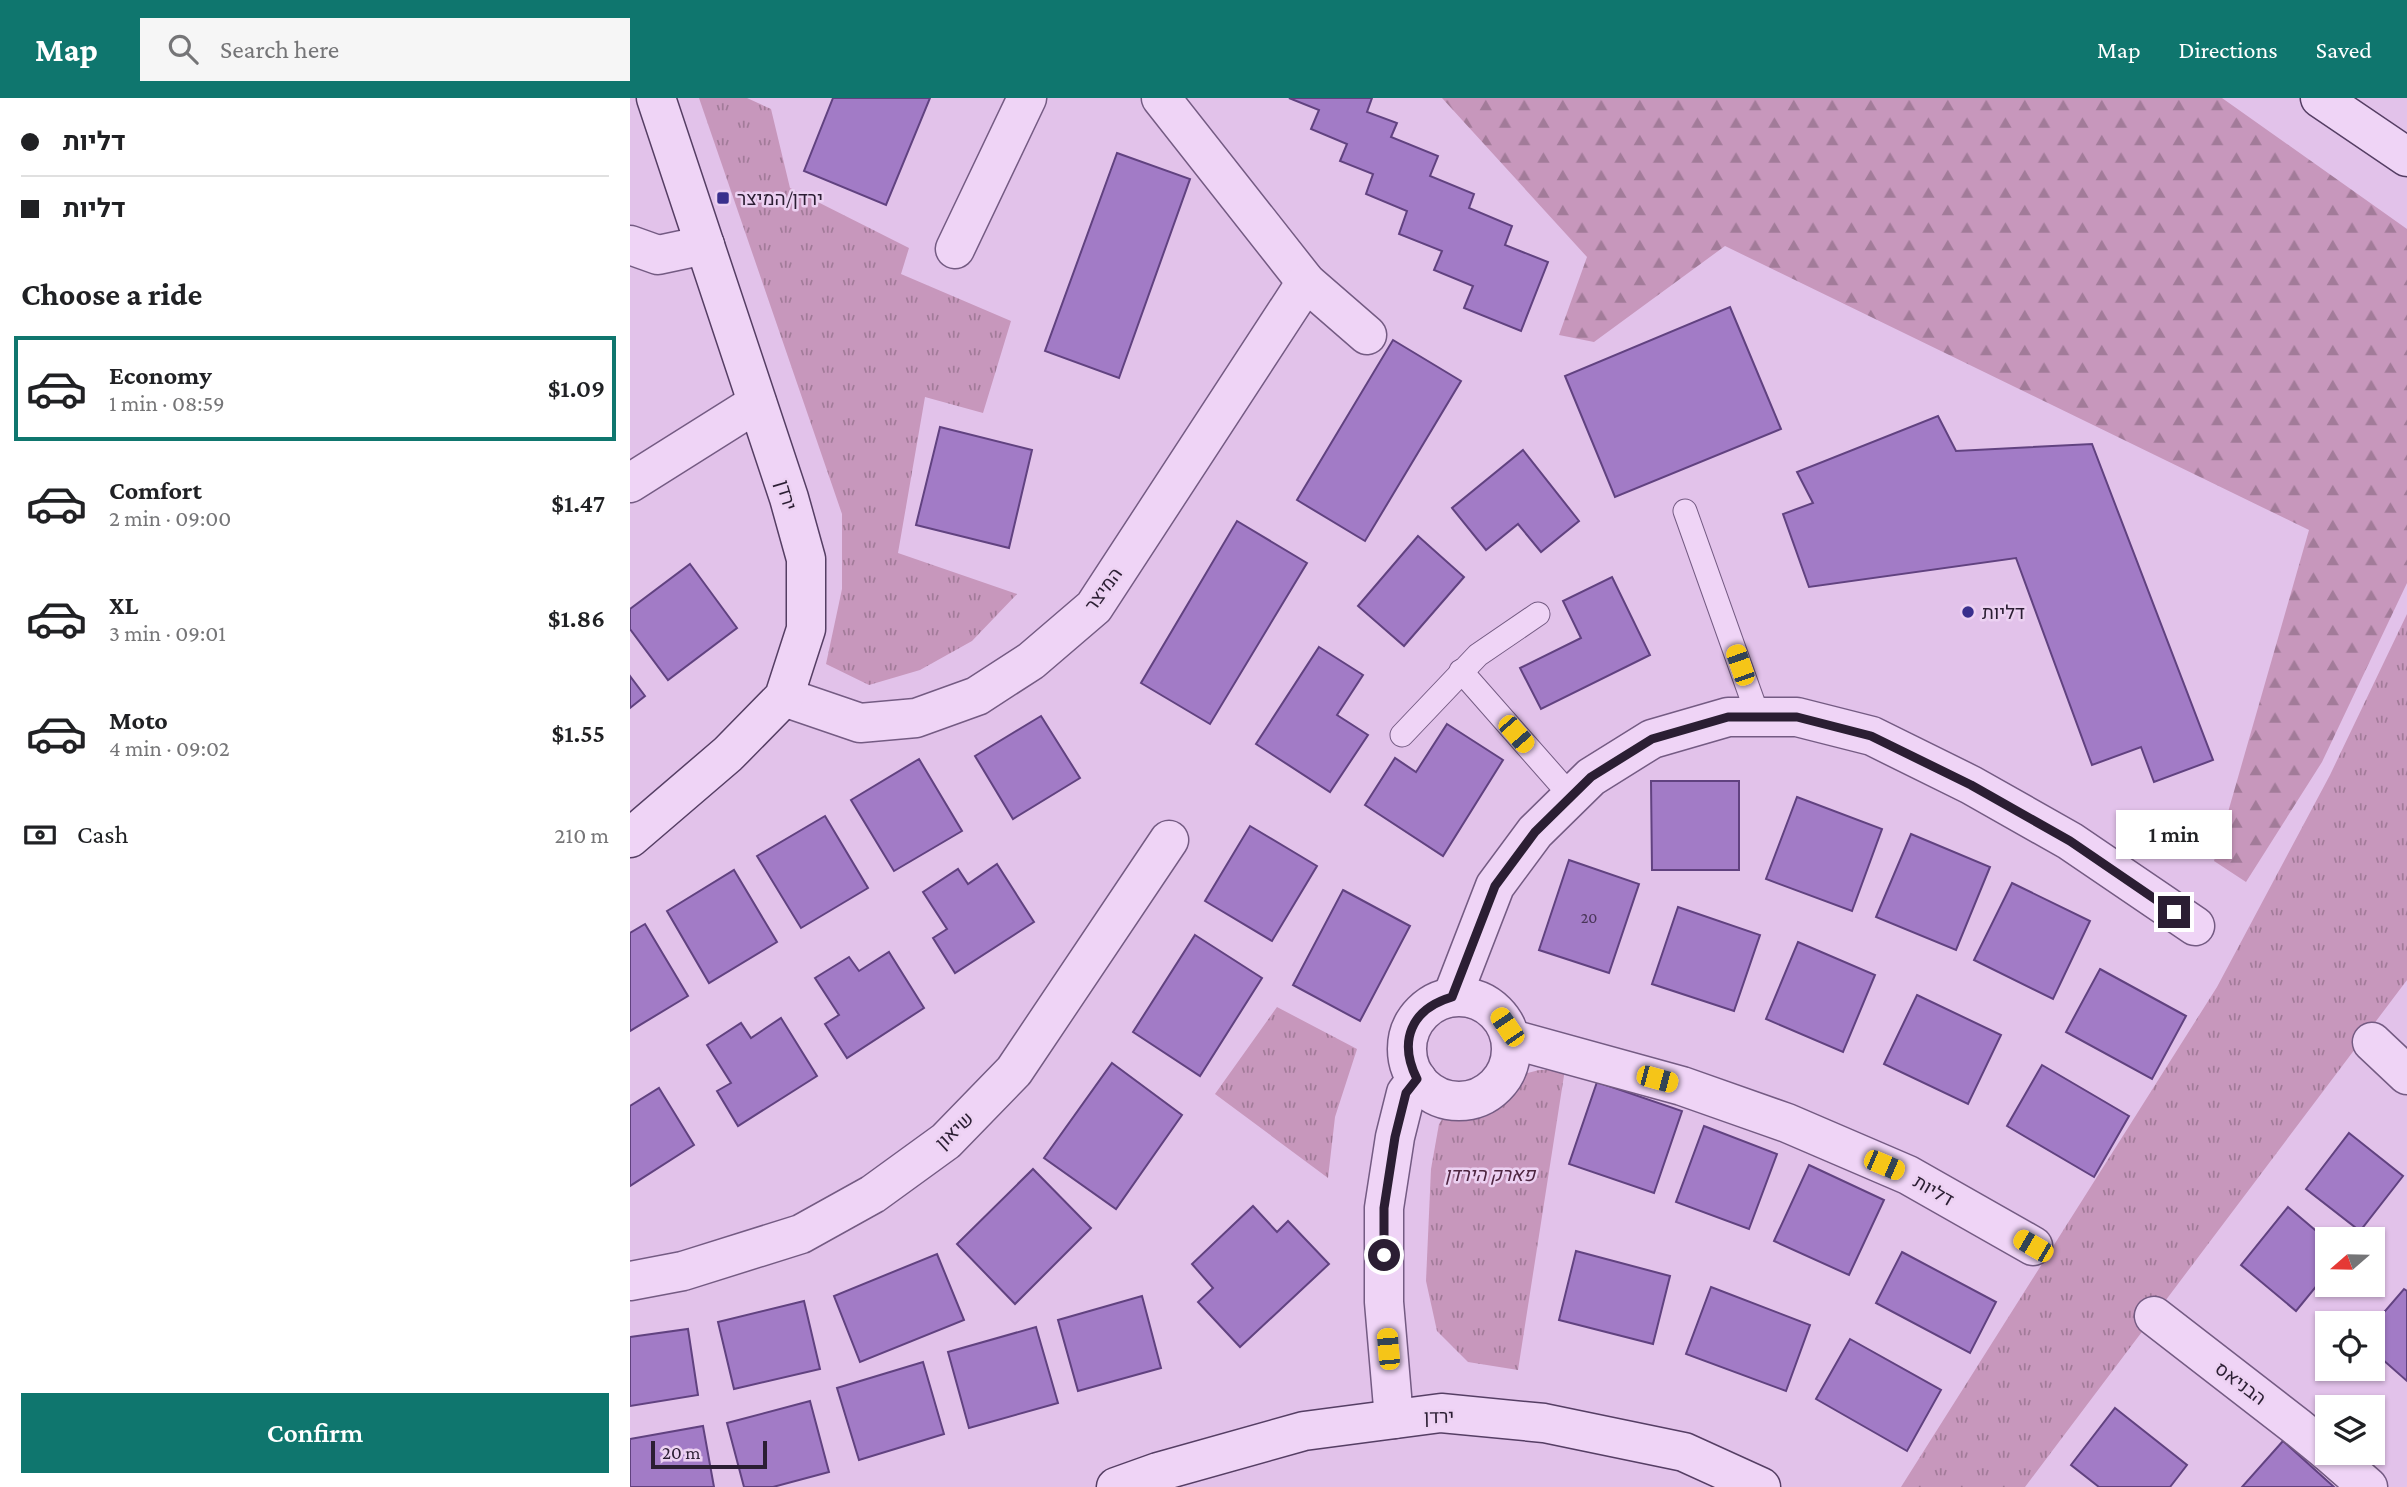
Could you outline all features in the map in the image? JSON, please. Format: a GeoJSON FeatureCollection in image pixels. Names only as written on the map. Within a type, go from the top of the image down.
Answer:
{"type":"FeatureCollection","features":[{"type":"Feature","properties":{"kind":"street","name":"ירדן"},"geometry":{"type":"LineString","coordinates":[[630,838],[728,754],[784,697],[806,629],[806,559],[656,98]]}},
{"type":"Feature","properties":{"kind":"street"},"geometry":{"type":"LineString","coordinates":[[955,249],[1027,98]]}},
{"type":"Feature","properties":{"kind":"street"},"geometry":{"type":"LineString","coordinates":[[1161,98],[1306,282],[1367,335]]}},
{"type":"Feature","properties":{"kind":"street"},"geometry":{"type":"LineString","coordinates":[[2320,98],[2407,157]]}},
{"type":"Feature","properties":{"kind":"street"},"geometry":{"type":"LineString","coordinates":[[630,245],[658,255],[705,245]]}},
{"type":"Feature","properties":{"kind":"street","name":"המיצר"},"geometry":{"type":"LineString","coordinates":[[784,697],[860,723],[916,718],[977,696],[1031,661],[1094,607],[1306,282]]}},
{"type":"Feature","properties":{"kind":"street"},"geometry":{"type":"LineString","coordinates":[[630,483],[757,403]]}},
{"type":"Feature","properties":{"kind":"street"},"geometry":{"type":"LineString","coordinates":[[1452,997],[1495,886],[1535,832],[1591,777],[1652,739],[1728,717],[1797,717],[1871,736],[1971,785],[2070,841],[2195,926]]}},
{"type":"Feature","properties":{"kind":"street","name":"שיאון"},"geometry":{"type":"LineString","coordinates":[[630,1281],[683,1271],[801,1234],[873,1194],[946,1141],[1014,1071],[1169,839]]}},
{"type":"Feature","properties":{"kind":"street"},"geometry":{"type":"LineString","coordinates":[[1452,997],[1482,1002],[1497,1012],[1507,1027],[1511,1040],[1511,1057],[1505,1074],[1493,1089],[1482,1096],[1465,1101],[1447,1099],[1430,1092],[1417,1079],[1410,1065],[1407,1046],[1411,1029],[1421,1014],[1435,1002],[1452,997]]}},
{"type":"Feature","properties":{"kind":"street","name":"דליות"},"geometry":{"type":"LineString","coordinates":[[1511,1040],[1682,1086],[1787,1124],[1908,1175],[2033,1246]]}},
{"type":"Feature","properties":{"kind":"street"},"geometry":{"type":"LineString","coordinates":[[2371,1042],[2407,1075]]}},
{"type":"Feature","properties":{"kind":"street"},"geometry":{"type":"LineString","coordinates":[[1394,1419],[1384,1302],[1384,1208],[1395,1137],[1406,1093],[1417,1079]]}},
{"type":"Feature","properties":{"kind":"street","name":"הבניאס"},"geometry":{"type":"LineString","coordinates":[[2154,1316],[2315,1442]]}},
{"type":"Feature","properties":{"kind":"street","name":"ירדן"},"geometry":{"type":"LineString","coordinates":[[1116,1487],[1158,1472],[1304,1431],[1441,1413],[1544,1423],[1684,1452],[1761,1487]]}},
{"type":"Feature","properties":{"kind":"street","name":"הבניאס"},"geometry":{"type":"LineString","coordinates":[[2343,1465],[2368,1487]]}},
{"type":"Feature","properties":{"kind":"lane"},"geometry":{"type":"LineString","coordinates":[[1685,511],[1758,716]]}},
{"type":"Feature","properties":{"kind":"lane"},"geometry":{"type":"LineString","coordinates":[[1402,734],[1478,654],[1538,614]]}},
{"type":"Feature","properties":{"kind":"lane"},"geometry":{"type":"LineString","coordinates":[[1461,671],[1571,796]]}},
{"type":"Feature","properties":{"kind":"green space"},"geometry":{"type":"Polygon","coordinates":[[[699,98],[747,98],[771,109],[790,188],[909,248],[901,274],[1011,321],[983,413],[925,397],[898,553],[1017,594],[972,641],[920,670],[869,685],[826,664],[842,589],[842,514],[699,98]]]}},
{"type":"Feature","properties":{"kind":"green space"},"geometry":{"type":"Polygon","coordinates":[[[1442,98],[2222,98],[2407,229],[2407,583],[2322,762],[2246,882],[2214,861],[2309,530],[1725,246],[1594,342],[1559,335],[1587,257],[1442,98]]]}},
{"type":"Feature","properties":{"kind":"green space"},"geometry":{"type":"Polygon","coordinates":[[[2407,614],[2407,980],[2025,1487],[1901,1487],[2217,987],[2330,775],[2407,614]]]}},
{"type":"Feature","properties":{"kind":"green space"},"geometry":{"type":"Polygon","coordinates":[[[1277,1007],[1357,1049],[1335,1117],[1328,1178],[1215,1094],[1277,1007]]]}},
{"type":"Feature","properties":{"kind":"green space","name":"פארק הירדן"},"geometry":{"type":"Polygon","coordinates":[[[1565,1069],[1518,1370],[1468,1362],[1437,1331],[1426,1281],[1431,1169],[1439,1124],[1455,1100],[1498,1081],[1539,1070],[1565,1069]]]}},
{"type":"Feature","properties":{"kind":"building"},"geometry":{"type":"Polygon","coordinates":[[[833,98],[930,98],[886,205],[804,171],[833,98]]]}},
{"type":"Feature","properties":{"kind":"building"},"geometry":{"type":"Polygon","coordinates":[[[1289,98],[1372,98],[1367,112],[1397,123],[1391,137],[1438,156],[1430,176],[1474,194],[1469,208],[1512,226],[1505,245],[1548,262],[1521,331],[1464,308],[1473,286],[1434,270],[1442,251],[1399,234],[1407,211],[1366,194],[1373,174],[1340,161],[1347,144],[1311,129],[1319,110],[1289,98]]]}},
{"type":"Feature","properties":{"kind":"building"},"geometry":{"type":"Polygon","coordinates":[[[1117,153],[1190,179],[1119,378],[1045,351],[1117,153]]]}},
{"type":"Feature","properties":{"kind":"building"},"geometry":{"type":"Polygon","coordinates":[[[1730,307],[1781,429],[1615,497],[1565,376],[1730,307]]]}},
{"type":"Feature","properties":{"kind":"building"},"geometry":{"type":"Polygon","coordinates":[[[1393,340],[1461,381],[1365,541],[1297,500],[1393,340]]]}},
{"type":"Feature","properties":{"kind":"building"},"geometry":{"type":"Polygon","coordinates":[[[1938,416],[1956,451],[2092,444],[2213,760],[2154,782],[2141,747],[2092,765],[2016,558],[1809,587],[1783,514],[1813,503],[1797,472],[1938,416]]]}},
{"type":"Feature","properties":{"kind":"building"},"geometry":{"type":"Polygon","coordinates":[[[940,427],[1032,450],[1009,548],[916,525],[940,427]]]}},
{"type":"Feature","properties":{"kind":"building"},"geometry":{"type":"Polygon","coordinates":[[[1523,450],[1579,521],[1541,552],[1518,524],[1486,550],[1452,508],[1523,450]]]}},
{"type":"Feature","properties":{"kind":"building"},"geometry":{"type":"Polygon","coordinates":[[[1237,521],[1307,563],[1210,724],[1141,683],[1237,521]]]}},
{"type":"Feature","properties":{"kind":"building"},"geometry":{"type":"Polygon","coordinates":[[[1418,536],[1464,577],[1404,646],[1358,606],[1418,536]]]}},
{"type":"Feature","properties":{"kind":"building"},"geometry":{"type":"Polygon","coordinates":[[[690,564],[737,628],[668,680],[630,629],[630,609],[690,564]]]}},
{"type":"Feature","properties":{"kind":"building"},"geometry":{"type":"Polygon","coordinates":[[[1612,577],[1650,655],[1541,709],[1520,668],[1581,638],[1563,601],[1612,577]]]}},
{"type":"Feature","properties":{"kind":"building"},"geometry":{"type":"Polygon","coordinates":[[[1319,647],[1363,675],[1337,715],[1368,735],[1330,792],[1256,744],[1319,647]]]}},
{"type":"Feature","properties":{"kind":"building"},"geometry":{"type":"Polygon","coordinates":[[[630,676],[645,696],[630,708],[630,676]]]}},
{"type":"Feature","properties":{"kind":"building"},"geometry":{"type":"Polygon","coordinates":[[[1041,716],[1080,778],[1013,819],[975,756],[1041,716]]]}},
{"type":"Feature","properties":{"kind":"building"},"geometry":{"type":"Polygon","coordinates":[[[1447,724],[1503,760],[1443,856],[1365,805],[1395,758],[1416,772],[1447,724]]]}},
{"type":"Feature","properties":{"kind":"building"},"geometry":{"type":"Polygon","coordinates":[[[919,759],[962,831],[894,871],[851,800],[919,759]]]}},
{"type":"Feature","properties":{"kind":"building"},"geometry":{"type":"Polygon","coordinates":[[[1651,781],[1739,781],[1739,870],[1652,870],[1651,781]]]}},
{"type":"Feature","properties":{"kind":"building"},"geometry":{"type":"Polygon","coordinates":[[[1797,797],[1882,829],[1852,911],[1766,879],[1797,797]]]}},
{"type":"Feature","properties":{"kind":"building"},"geometry":{"type":"Polygon","coordinates":[[[825,816],[868,888],[801,928],[757,856],[825,816]]]}},
{"type":"Feature","properties":{"kind":"building"},"geometry":{"type":"Polygon","coordinates":[[[1250,826],[1317,866],[1272,941],[1205,901],[1250,826]]]}},
{"type":"Feature","properties":{"kind":"building"},"geometry":{"type":"Polygon","coordinates":[[[1911,834],[1990,867],[1956,950],[1876,917],[1911,834]]]}},
{"type":"Feature","properties":{"kind":"building"},"geometry":{"type":"Polygon","coordinates":[[[1569,860],[1639,884],[1609,973],[1539,950],[1569,860]]]}},
{"type":"Feature","properties":{"kind":"building"},"geometry":{"type":"Polygon","coordinates":[[[997,864],[1034,922],[955,973],[933,938],[947,929],[923,892],[958,869],[968,884],[997,864]]]}},
{"type":"Feature","properties":{"kind":"building"},"geometry":{"type":"Polygon","coordinates":[[[734,870],[777,942],[709,983],[667,911],[734,870]]]}},
{"type":"Feature","properties":{"kind":"building"},"geometry":{"type":"Polygon","coordinates":[[[2012,883],[2090,921],[2053,999],[1974,960],[2012,883]]]}},
{"type":"Feature","properties":{"kind":"building"},"geometry":{"type":"Polygon","coordinates":[[[1343,890],[1410,926],[1360,1021],[1293,985],[1343,890]]]}},
{"type":"Feature","properties":{"kind":"building"},"geometry":{"type":"Polygon","coordinates":[[[1678,907],[1760,935],[1734,1011],[1652,984],[1678,907]]]}},
{"type":"Feature","properties":{"kind":"building"},"geometry":{"type":"Polygon","coordinates":[[[645,924],[688,996],[630,1031],[630,933],[645,924]]]}},
{"type":"Feature","properties":{"kind":"building"},"geometry":{"type":"Polygon","coordinates":[[[1195,935],[1262,978],[1200,1076],[1133,1032],[1195,935]]]}},
{"type":"Feature","properties":{"kind":"building"},"geometry":{"type":"Polygon","coordinates":[[[1798,942],[1875,975],[1843,1052],[1766,1019],[1798,942]]]}},
{"type":"Feature","properties":{"kind":"building"},"geometry":{"type":"Polygon","coordinates":[[[889,952],[924,1008],[847,1058],[825,1024],[839,1015],[815,978],[849,957],[859,971],[889,952]]]}},
{"type":"Feature","properties":{"kind":"building"},"geometry":{"type":"Polygon","coordinates":[[[2100,969],[2186,1016],[2152,1079],[2066,1032],[2100,969]]]}},
{"type":"Feature","properties":{"kind":"building"},"geometry":{"type":"Polygon","coordinates":[[[1917,995],[2001,1035],[1968,1104],[1884,1064],[1917,995]]]}},
{"type":"Feature","properties":{"kind":"building"},"geometry":{"type":"Polygon","coordinates":[[[781,1018],[817,1076],[738,1126],[717,1091],[731,1083],[707,1045],[741,1023],[751,1038],[781,1018]]]}},
{"type":"Feature","properties":{"kind":"building"},"geometry":{"type":"Polygon","coordinates":[[[1112,1063],[1182,1115],[1116,1209],[1044,1158],[1112,1063]]]}},
{"type":"Feature","properties":{"kind":"building"},"geometry":{"type":"Polygon","coordinates":[[[2042,1065],[2129,1116],[2094,1177],[2007,1126],[2042,1065]]]}},
{"type":"Feature","properties":{"kind":"building"},"geometry":{"type":"Polygon","coordinates":[[[1597,1082],[1682,1111],[1654,1193],[1569,1164],[1597,1082]]]}},
{"type":"Feature","properties":{"kind":"building"},"geometry":{"type":"Polygon","coordinates":[[[659,1088],[694,1145],[630,1186],[630,1106],[659,1088]]]}},
{"type":"Feature","properties":{"kind":"building"},"geometry":{"type":"Polygon","coordinates":[[[1704,1126],[1777,1154],[1749,1229],[1676,1202],[1704,1126]]]}},
{"type":"Feature","properties":{"kind":"building"},"geometry":{"type":"Polygon","coordinates":[[[2349,1133],[2403,1176],[2363,1227],[2355,1227],[2306,1189],[2349,1133]]]}},
{"type":"Feature","properties":{"kind":"building"},"geometry":{"type":"Polygon","coordinates":[[[1809,1165],[1884,1200],[1849,1275],[1774,1241],[1809,1165]]]}},
{"type":"Feature","properties":{"kind":"building"},"geometry":{"type":"Polygon","coordinates":[[[1033,1169],[1091,1228],[1015,1304],[957,1244],[1033,1169]]]}},
{"type":"Feature","properties":{"kind":"building"},"geometry":{"type":"Polygon","coordinates":[[[1253,1206],[1277,1232],[1288,1221],[1329,1264],[1240,1347],[1198,1302],[1213,1288],[1192,1264],[1253,1206]]]}},
{"type":"Feature","properties":{"kind":"building"},"geometry":{"type":"Polygon","coordinates":[[[2288,1207],[2315,1230],[2315,1288],[2296,1311],[2241,1265],[2288,1207]]]}},
{"type":"Feature","properties":{"kind":"building"},"geometry":{"type":"Polygon","coordinates":[[[1576,1251],[1670,1276],[1653,1344],[1559,1320],[1576,1251]]]}},
{"type":"Feature","properties":{"kind":"building"},"geometry":{"type":"Polygon","coordinates":[[[1902,1252],[1996,1302],[1970,1353],[1876,1303],[1902,1252]]]}},
{"type":"Feature","properties":{"kind":"building"},"geometry":{"type":"Polygon","coordinates":[[[937,1254],[964,1320],[860,1362],[834,1296],[937,1254]]]}},
{"type":"Feature","properties":{"kind":"building"},"geometry":{"type":"Polygon","coordinates":[[[1711,1287],[1810,1325],[1786,1391],[1686,1354],[1711,1287]]]}},
{"type":"Feature","properties":{"kind":"building"},"geometry":{"type":"Polygon","coordinates":[[[2404,1289],[2407,1291],[2407,1381],[2385,1362],[2385,1311],[2404,1289]]]}},
{"type":"Feature","properties":{"kind":"building"},"geometry":{"type":"Polygon","coordinates":[[[1142,1296],[1161,1368],[1078,1391],[1058,1320],[1142,1296]]]}},
{"type":"Feature","properties":{"kind":"building"},"geometry":{"type":"Polygon","coordinates":[[[804,1301],[820,1369],[734,1389],[718,1322],[804,1301]]]}},
{"type":"Feature","properties":{"kind":"building"},"geometry":{"type":"Polygon","coordinates":[[[1036,1327],[1058,1403],[969,1428],[948,1352],[1036,1327]]]}},
{"type":"Feature","properties":{"kind":"building"},"geometry":{"type":"Polygon","coordinates":[[[688,1329],[698,1395],[630,1406],[630,1337],[688,1329]]]}},
{"type":"Feature","properties":{"kind":"building"},"geometry":{"type":"Polygon","coordinates":[[[1850,1339],[1941,1390],[1907,1451],[1816,1399],[1850,1339]]]}},
{"type":"Feature","properties":{"kind":"building"},"geometry":{"type":"Polygon","coordinates":[[[923,1362],[944,1434],[859,1460],[837,1388],[923,1362]]]}},
{"type":"Feature","properties":{"kind":"building"},"geometry":{"type":"Polygon","coordinates":[[[810,1401],[829,1472],[773,1487],[744,1487],[727,1423],[810,1401]]]}},
{"type":"Feature","properties":{"kind":"building"},"geometry":{"type":"Polygon","coordinates":[[[2115,1408],[2187,1465],[2170,1487],[2099,1487],[2071,1465],[2115,1408]]]}},
{"type":"Feature","properties":{"kind":"building"},"geometry":{"type":"Polygon","coordinates":[[[703,1426],[714,1487],[630,1487],[630,1439],[703,1426]]]}},
{"type":"Feature","properties":{"kind":"building"},"geometry":{"type":"Polygon","coordinates":[[[2283,1441],[2334,1487],[2242,1487],[2283,1441]]]}},
{"type":"Feature","properties":{"kind":"place","name":"ירדן/המיצר"},"geometry":{"type":"Point","coordinates":[723,198]}},
{"type":"Feature","properties":{"kind":"place","name":"דליות"},"geometry":{"type":"Point","coordinates":[1968,612]}},
{"type":"Feature","properties":{"kind":"route"},"geometry":{"type":"LineString","coordinates":[[1384,1255],[1384,1208],[1395,1137],[1406,1093],[1417,1079],[1410,1065],[1407,1046],[1411,1029],[1421,1014],[1435,1002],[1452,997],[1495,886],[1535,832],[1591,777],[1652,739],[1728,717],[1758,716],[1797,717],[1871,736],[1971,785],[2070,841],[2174,912]]}}]}
